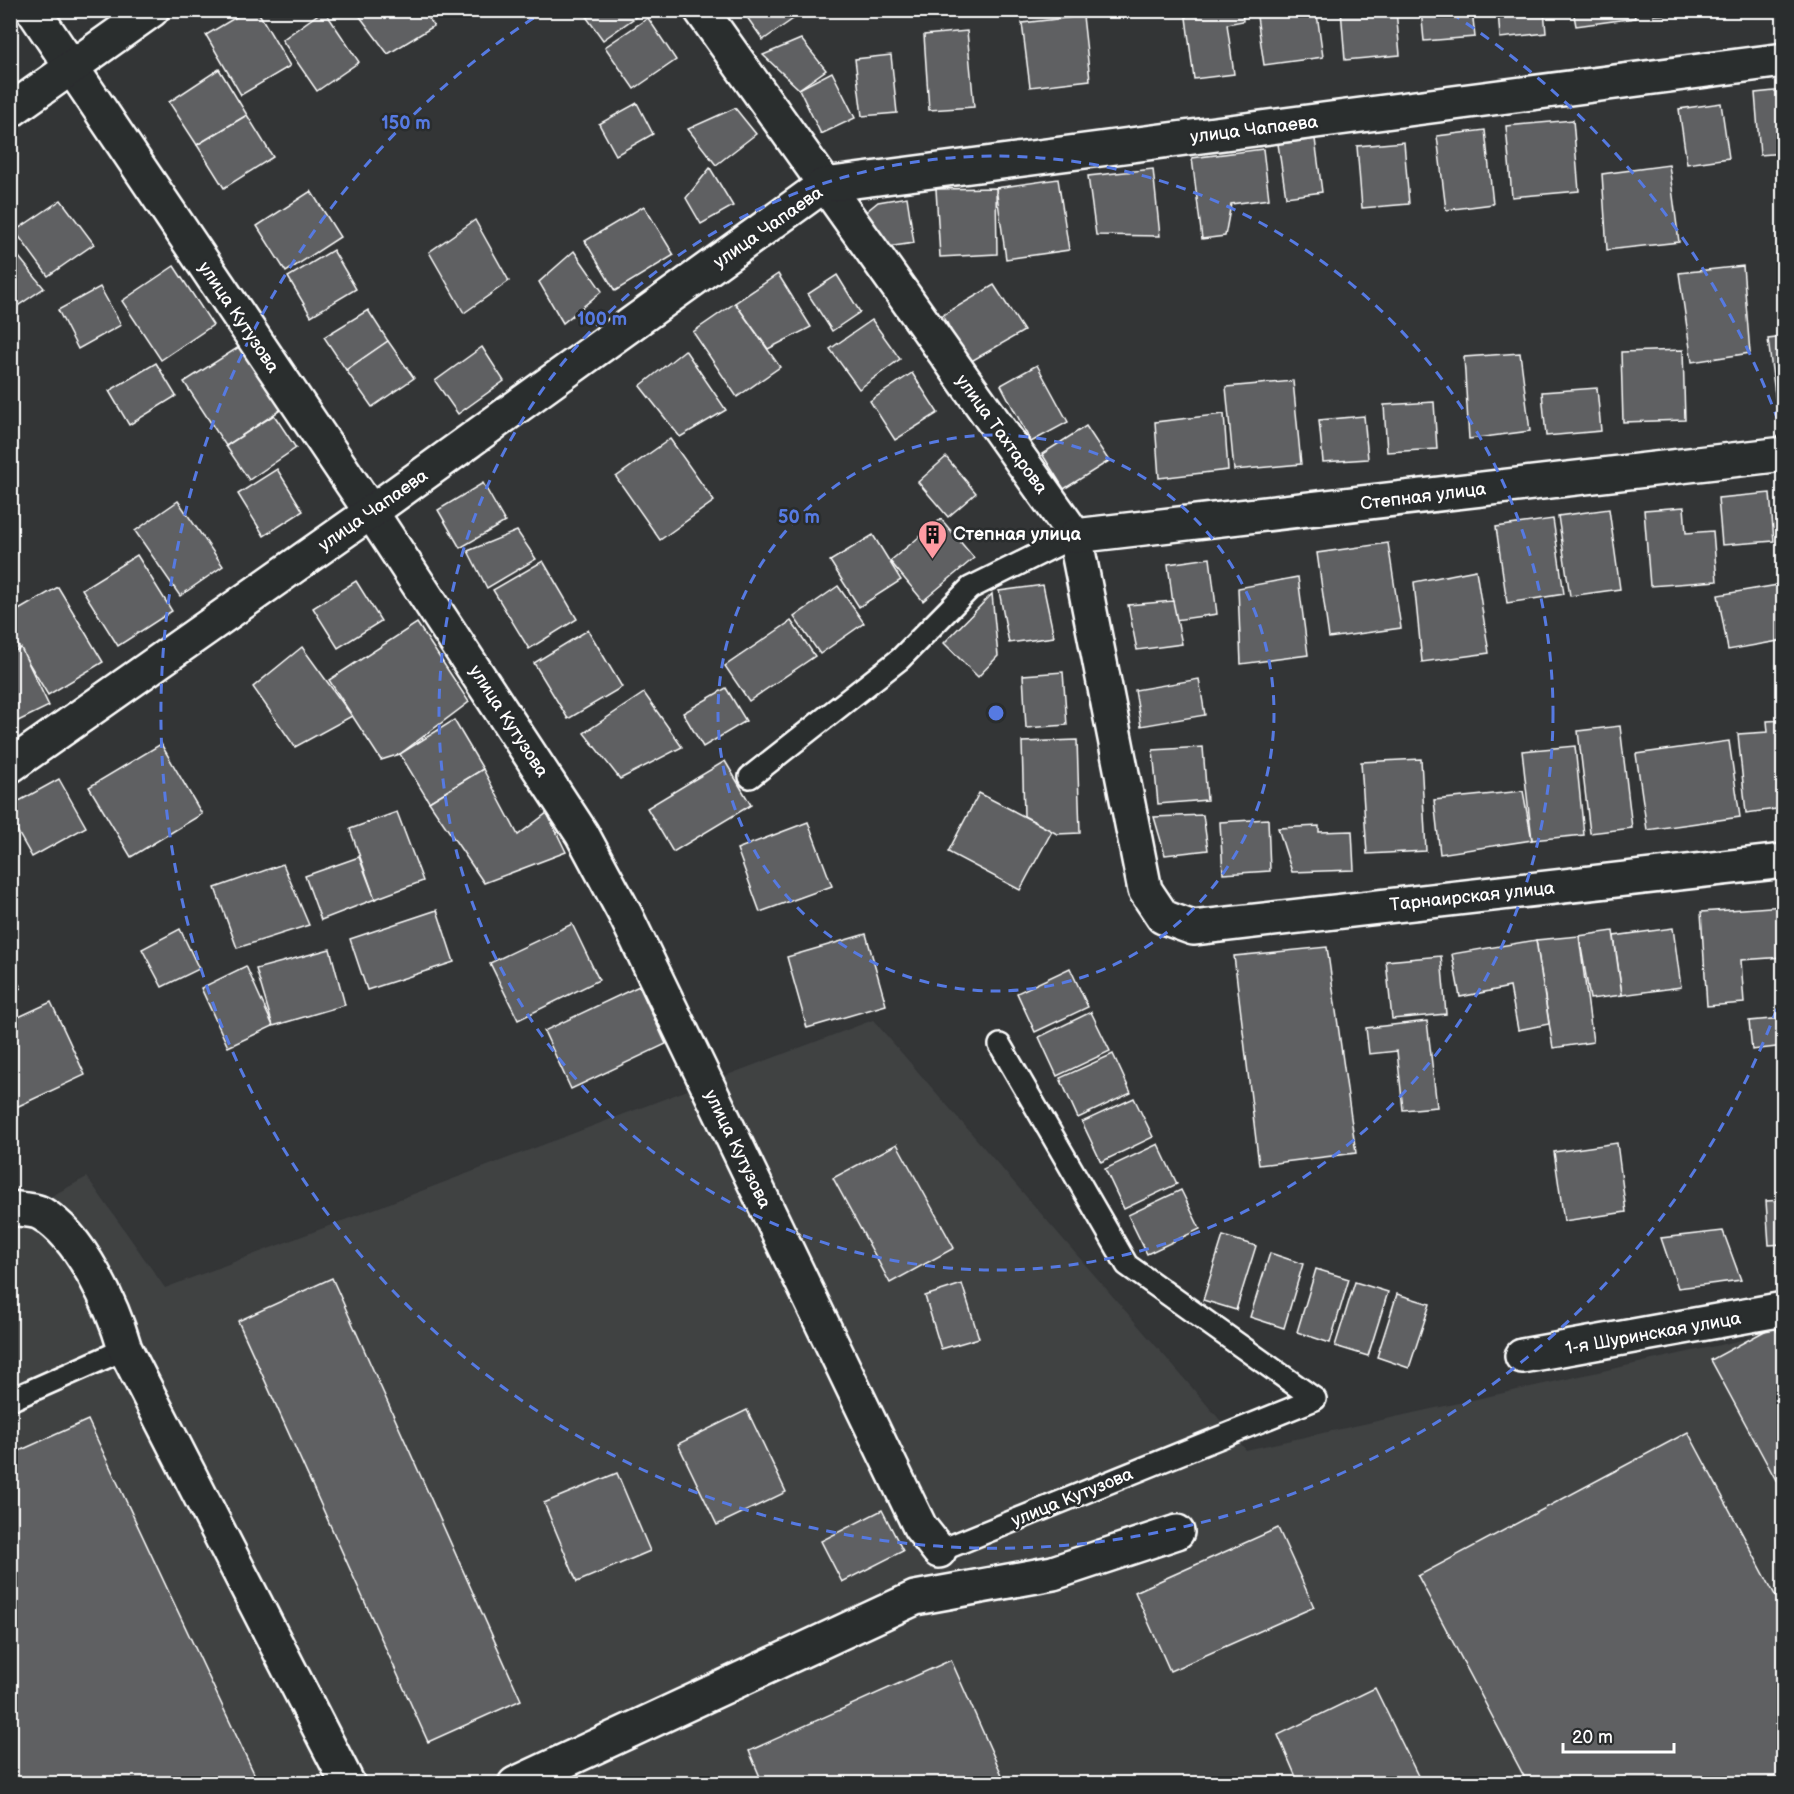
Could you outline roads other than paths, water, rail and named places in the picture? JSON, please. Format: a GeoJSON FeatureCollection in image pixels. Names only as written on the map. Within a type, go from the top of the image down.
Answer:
{"type":"FeatureCollection","features":[{"type":"Feature","properties":{"kind":"street","name":"улица Кутузова"},"geometry":{"type":"LineString","coordinates":[[33,10],[371,512],[582,834],[625,914],[920,1527],[939,1551]]}},
{"type":"Feature","properties":{"kind":"street"},"geometry":{"type":"LineString","coordinates":[[10,111],[152,10]]}},
{"type":"Feature","properties":{"kind":"street","name":"улица Тахтарова"},"geometry":{"type":"LineString","coordinates":[[701,10],[1075,536],[1145,890],[1163,916]]}},
{"type":"Feature","properties":{"kind":"street","name":"улица Чапаева"},"geometry":{"type":"LineString","coordinates":[[10,766],[371,512],[824,185],[1784,60]]}},
{"type":"Feature","properties":{"kind":"street","name":"Степная улица"},"geometry":{"type":"LineString","coordinates":[[1075,536],[1784,454]]}},
{"type":"Feature","properties":{"kind":"street","name":"Тарнаирская улица"},"geometry":{"type":"LineString","coordinates":[[1163,916],[1193,928],[1784,861]]}},
{"type":"Feature","properties":{"kind":"street"},"geometry":{"type":"LineString","coordinates":[[10,1208],[40,1213],[67,1231],[115,1314],[125,1349],[348,1784]]}},
{"type":"Feature","properties":{"kind":"street","name":"1-я Шуринская улица"},"geometry":{"type":"LineString","coordinates":[[1522,1356],[1784,1309]]}},
{"type":"Feature","properties":{"kind":"street"},"geometry":{"type":"LineString","coordinates":[[515,1784],[915,1598],[1053,1573],[1177,1532]]}},
{"type":"Feature","properties":{"kind":"lane","name":"Степная улица"},"geometry":{"type":"LineString","coordinates":[[750,777],[900,659],[970,588],[1075,536]]}},
{"type":"Feature","properties":{"kind":"lane","name":"улица Кутузова"},"geometry":{"type":"LineString","coordinates":[[939,1551],[1315,1399],[1127,1265],[1000,1045]]}},
{"type":"Feature","properties":{"kind":"lane"},"geometry":{"type":"LineString","coordinates":[[10,1400],[125,1349]]}},
{"type":"Feature","properties":{"kind":"place","name":"Степная улица"},"geometry":{"type":"Point","coordinates":[932,560]}}]}
